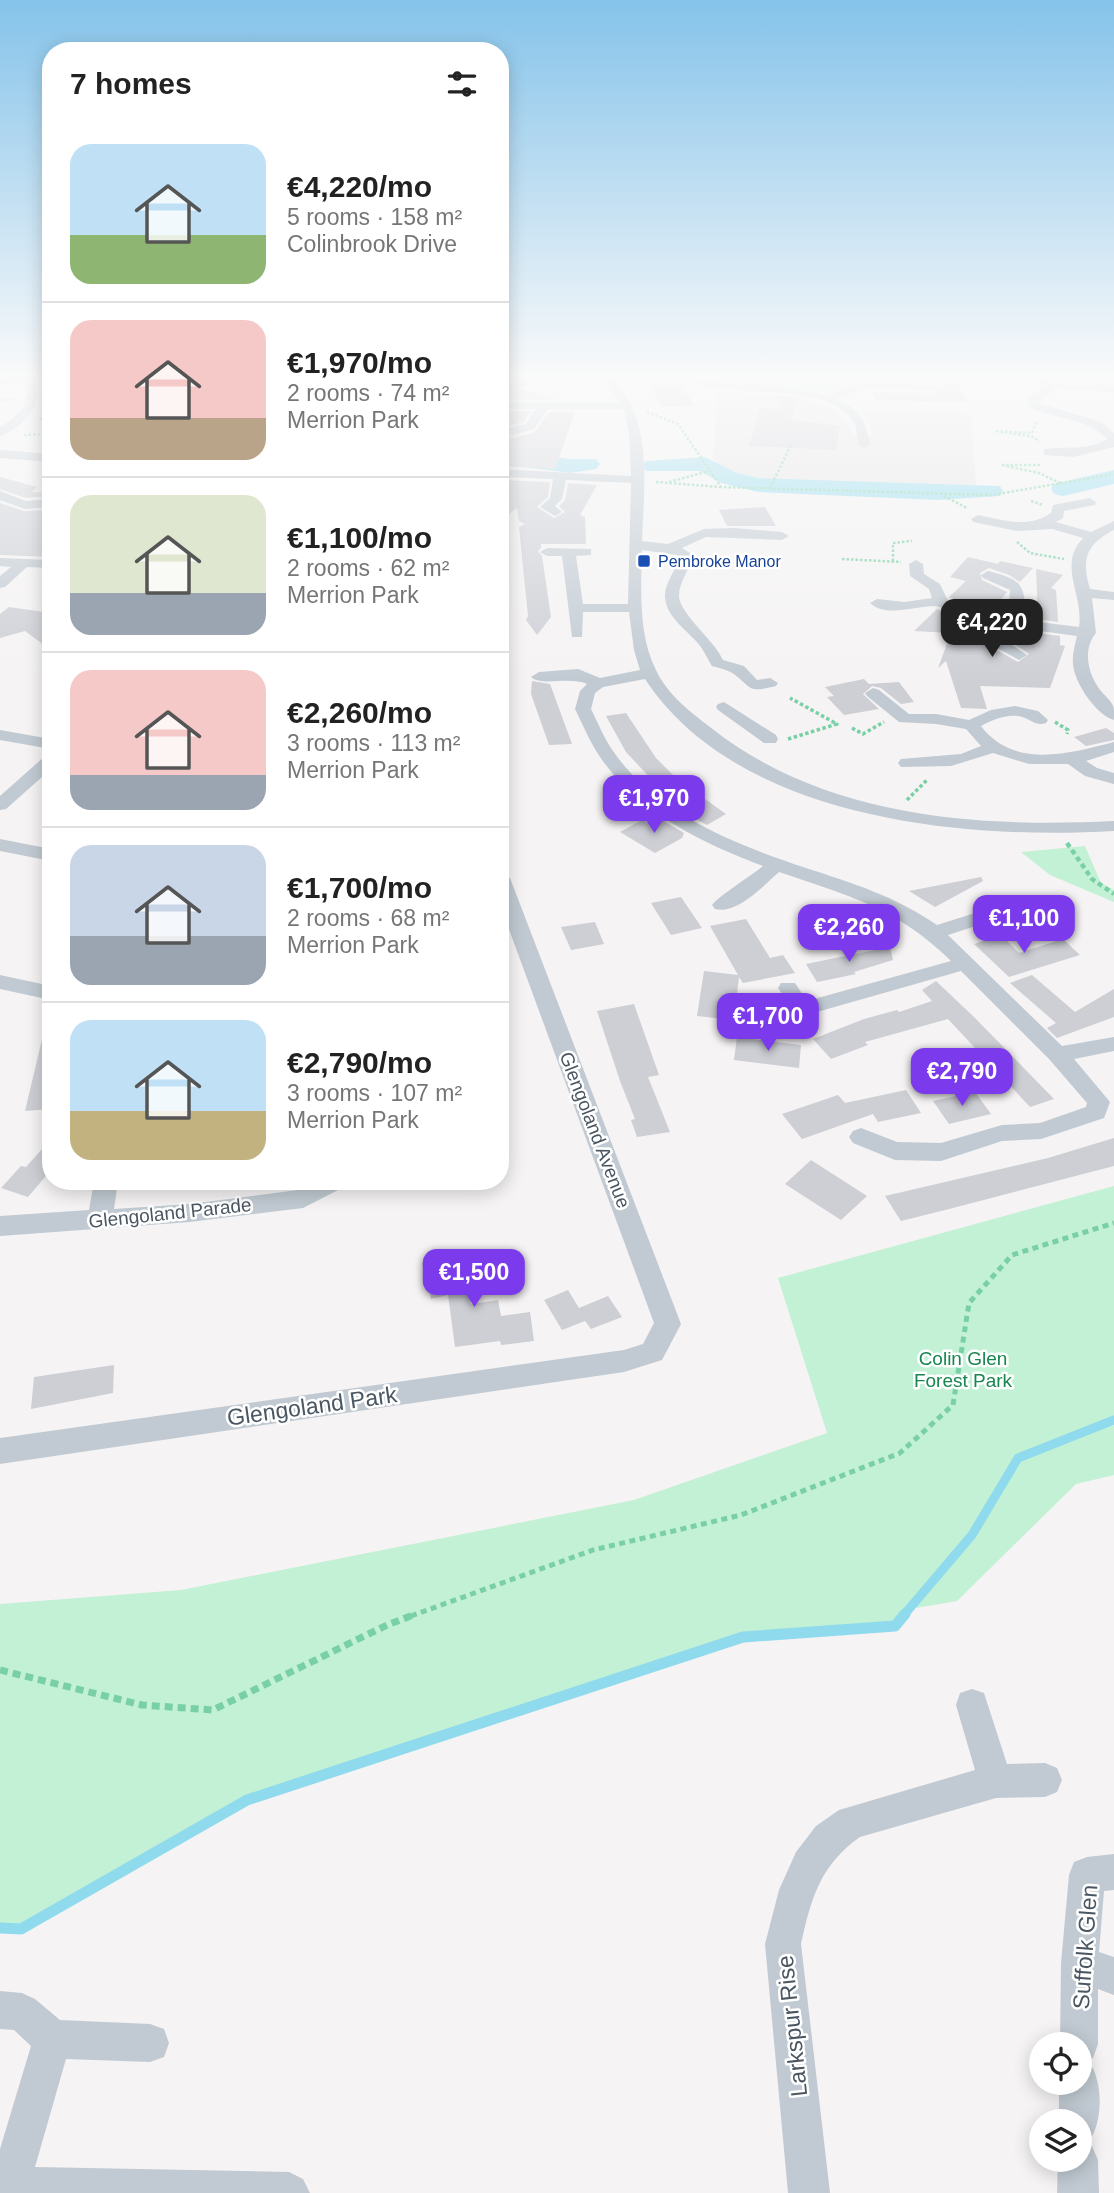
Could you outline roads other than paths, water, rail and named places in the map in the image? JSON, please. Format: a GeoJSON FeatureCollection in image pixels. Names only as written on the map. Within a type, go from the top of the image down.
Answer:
{"type":"FeatureCollection","features":[{"type":"Feature","properties":{"kind":"street"},"geometry":{"type":"LineString","coordinates":[[527,509],[550,510],[556,499],[560,479]]}},
{"type":"Feature","properties":{"kind":"street"},"geometry":{"type":"LineString","coordinates":[[609,479],[643,481],[636,545],[636,608],[637,625],[649,673],[679,710],[719,745],[790,782],[862,806],[958,824],[1060,830],[1114,826]]}},
{"type":"Feature","properties":{"kind":"street"},"geometry":{"type":"LineString","coordinates":[[0,495],[25,505],[42,504]]}},
{"type":"Feature","properties":{"kind":"street"},"geometry":{"type":"LineString","coordinates":[[978,519],[1017,534],[1044,524],[1058,515],[1058,508],[1080,501],[1090,502]]}},
{"type":"Feature","properties":{"kind":"street"},"geometry":{"type":"LineString","coordinates":[[1044,524],[1092,536]]}},
{"type":"Feature","properties":{"kind":"street"},"geometry":{"type":"LineString","coordinates":[[1114,525],[1092,536],[1082,546],[1077,562],[1078,577],[1085,593],[1088,633],[1083,644],[1081,671],[1104,706],[1114,715]]}},
{"type":"Feature","properties":{"kind":"street"},"geometry":{"type":"LineString","coordinates":[[670,548],[704,533],[733,532],[782,536]]}},
{"type":"Feature","properties":{"kind":"street"},"geometry":{"type":"LineString","coordinates":[[636,545],[670,548],[682,552],[685,557],[671,601],[674,610],[706,640],[717,663],[738,669],[753,685],[770,682]]}},
{"type":"Feature","properties":{"kind":"street"},"geometry":{"type":"LineString","coordinates":[[547,552],[586,552]]}},
{"type":"Feature","properties":{"kind":"street"},"geometry":{"type":"LineString","coordinates":[[568,552],[577,634]]}},
{"type":"Feature","properties":{"kind":"street"},"geometry":{"type":"LineString","coordinates":[[0,562],[42,564]]}},
{"type":"Feature","properties":{"kind":"street"},"geometry":{"type":"LineString","coordinates":[[0,584],[22,564]]}},
{"type":"Feature","properties":{"kind":"street"},"geometry":{"type":"LineString","coordinates":[[913,572],[935,587],[941,601]]}},
{"type":"Feature","properties":{"kind":"street"},"geometry":{"type":"LineString","coordinates":[[988,575],[1009,581],[1019,591],[1014,623]]}},
{"type":"Feature","properties":{"kind":"street"},"geometry":{"type":"LineString","coordinates":[[1085,593],[1114,596]]}},
{"type":"Feature","properties":{"kind":"street"},"geometry":{"type":"LineString","coordinates":[[877,603],[905,606],[941,601],[964,613],[994,621],[1088,633]]}},
{"type":"Feature","properties":{"kind":"street"},"geometry":{"type":"LineString","coordinates":[[576,608],[636,608]]}},
{"type":"Feature","properties":{"kind":"street"},"geometry":{"type":"LineString","coordinates":[[994,621],[997,641],[1004,649],[1019,655]]}},
{"type":"Feature","properties":{"kind":"street"},"geometry":{"type":"LineString","coordinates":[[539,677],[578,674],[598,682],[649,673]]}},
{"type":"Feature","properties":{"kind":"street"},"geometry":{"type":"LineString","coordinates":[[598,682],[588,691],[583,709],[608,757],[637,787],[688,826],[776,865],[886,900],[912,915],[934,933],[1057,1054],[1099,1102],[1096,1112],[1041,1131],[1002,1133],[941,1152],[895,1151],[861,1137]]}},
{"type":"Feature","properties":{"kind":"street"},"geometry":{"type":"LineString","coordinates":[[1093,690],[1114,691]]}},
{"type":"Feature","properties":{"kind":"street"},"geometry":{"type":"LineString","coordinates":[[873,693],[905,719],[936,719],[971,725],[1018,704],[1040,700]]}},
{"type":"Feature","properties":{"kind":"street"},"geometry":{"type":"LineString","coordinates":[[994,699],[1018,704],[1040,720]]}},
{"type":"Feature","properties":{"kind":"street"},"geometry":{"type":"LineString","coordinates":[[724,706],[764,734]]}},
{"type":"Feature","properties":{"kind":"street"},"geometry":{"type":"LineString","coordinates":[[971,725],[982,741],[992,747],[1029,758],[1072,759],[1114,747]]}},
{"type":"Feature","properties":{"kind":"street"},"geometry":{"type":"LineString","coordinates":[[719,745],[764,734]]}},
{"type":"Feature","properties":{"kind":"street"},"geometry":{"type":"LineString","coordinates":[[0,735],[42,742]]}},
{"type":"Feature","properties":{"kind":"street"},"geometry":{"type":"LineString","coordinates":[[907,763],[931,757],[972,757],[992,747]]}},
{"type":"Feature","properties":{"kind":"street"},"geometry":{"type":"LineString","coordinates":[[1072,759],[1091,772],[1114,779]]}},
{"type":"Feature","properties":{"kind":"street"},"geometry":{"type":"LineString","coordinates":[[0,805],[42,768]]}},
{"type":"Feature","properties":{"kind":"street"},"geometry":{"type":"LineString","coordinates":[[0,845],[42,853]]}},
{"type":"Feature","properties":{"kind":"street"},"geometry":{"type":"LineString","coordinates":[[722,905],[746,891],[776,865]]}},
{"type":"Feature","properties":{"kind":"street","name":"Glengoland Avenue"},"geometry":{"type":"LineString","coordinates":[[509,902],[668,1324],[652,1352],[624,1361]]}},
{"type":"Feature","properties":{"kind":"street"},"geometry":{"type":"LineString","coordinates":[[934,933],[1023,904],[1058,920]]}},
{"type":"Feature","properties":{"kind":"street"},"geometry":{"type":"LineString","coordinates":[[788,988],[793,1013],[964,964]]}},
{"type":"Feature","properties":{"kind":"street"},"geometry":{"type":"LineString","coordinates":[[0,982],[42,991]]}},
{"type":"Feature","properties":{"kind":"street"},"geometry":{"type":"LineString","coordinates":[[1057,1054],[1114,1044]]}},
{"type":"Feature","properties":{"kind":"street"},"geometry":{"type":"LineString","coordinates":[[100,1222],[105,1190]]}},
{"type":"Feature","properties":{"kind":"street","name":"Glengoland Parade"},"geometry":{"type":"LineString","coordinates":[[0,1226],[100,1222],[303,1199],[319,1190]]}},
{"type":"Feature","properties":{"kind":"street","name":"Glengoland Park"},"geometry":{"type":"LineString","coordinates":[[0,1451],[624,1361]]}},
{"type":"Feature","properties":{"kind":"street"},"geometry":{"type":"LineString","coordinates":[[972,1704],[996,1780]]}},
{"type":"Feature","properties":{"kind":"street","name":"Larkspur Rise"},"geometry":{"type":"LineString","coordinates":[[809,2193],[783,1944],[792,1903],[809,1865],[828,1838],[850,1822],[996,1780],[1045,1780]]}},
{"type":"Feature","properties":{"kind":"street","name":"Suffolk Glen"},"geometry":{"type":"LineString","coordinates":[[1079,2032],[1080,1963],[1087,1875],[1114,1872]]}},
{"type":"Feature","properties":{"kind":"street"},"geometry":{"type":"LineString","coordinates":[[1080,1963],[1114,1976]]}},
{"type":"Feature","properties":{"kind":"street"},"geometry":{"type":"LineString","coordinates":[[0,2010],[22,2011],[52,2039],[150,2043]]}},
{"type":"Feature","properties":{"kind":"street"},"geometry":{"type":"LineString","coordinates":[[52,2039],[5,2187],[289,2193]]}},
{"type":"Feature","properties":{"kind":"street"},"geometry":{"type":"LineString","coordinates":[[1078,2172],[1078,2193]]}},
{"type":"Feature","properties":{"kind":"waterway"},"geometry":{"type":"LineString","coordinates":[[735,479],[758,485],[938,493],[991,491]]}},
{"type":"Feature","properties":{"kind":"waterway"},"geometry":{"type":"LineString","coordinates":[[1063,489],[1104,479]]}},
{"type":"Feature","properties":{"kind":"waterway"},"geometry":{"type":"LineString","coordinates":[[903,1616],[972,1535],[1018,1458],[1114,1420]]}},
{"type":"Feature","properties":{"kind":"waterway"},"geometry":{"type":"LineString","coordinates":[[0,1928],[21,1929],[247,1800],[743,1637],[895,1626],[905,1614]]}},
{"type":"Feature","properties":{"kind":"place","name":"Pembroke Manor"},"geometry":{"type":"Point","coordinates":[644,561]}},
{"type":"Feature","properties":{"kind":"park label","name":"Colin Glen Forest Park"},"geometry":{"type":"Point","coordinates":[963,1369]}}]}
